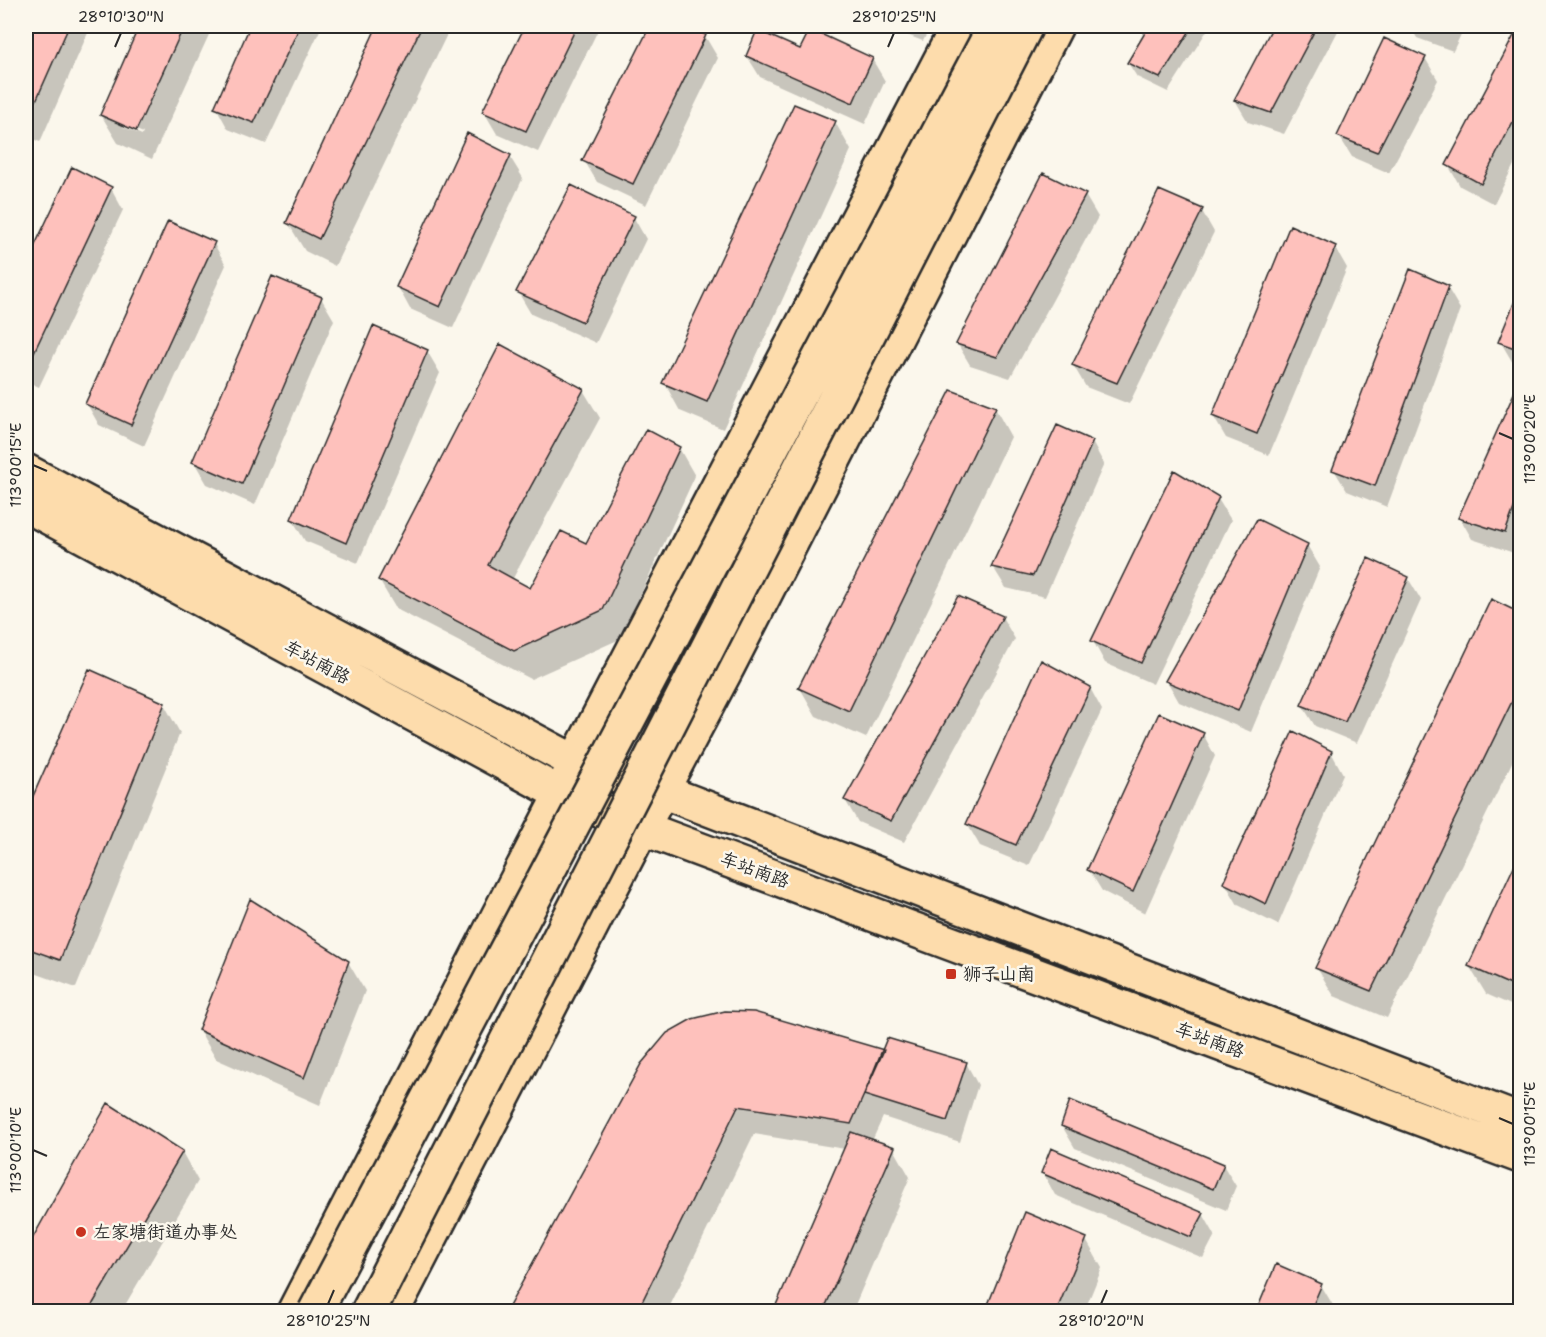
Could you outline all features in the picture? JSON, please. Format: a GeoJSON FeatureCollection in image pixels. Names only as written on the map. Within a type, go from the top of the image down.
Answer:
{"type":"FeatureCollection","features":[{"type":"Feature","properties":{"kind":"main road"},"geometry":{"type":"LineString","coordinates":[[294,1311],[561,794],[574,762],[958,26]]}},
{"type":"Feature","properties":{"kind":"main road"},"geometry":{"type":"LineString","coordinates":[[315,1311],[995,26]]}},
{"type":"Feature","properties":{"kind":"main road"},"geometry":{"type":"LineString","coordinates":[[368,1311],[1026,26]]}},
{"type":"Feature","properties":{"kind":"main road"},"geometry":{"type":"LineString","coordinates":[[392,1311],[728,666],[1056,26]]}},
{"type":"Feature","properties":{"kind":"main road","name":"车站南路"},"geometry":{"type":"LineString","coordinates":[[26,471],[574,762],[662,791],[1521,1121]]}},
{"type":"Feature","properties":{"kind":"main road","name":"车站南路"},"geometry":{"type":"LineString","coordinates":[[26,505],[561,794],[642,828],[1521,1156]]}},
{"type":"Feature","properties":{"kind":"building"},"geometry":{"type":"Polygon","coordinates":[[[26,26],[69,26],[27,121],[26,120],[26,26]]]}},
{"type":"Feature","properties":{"kind":"building"},"geometry":{"type":"Polygon","coordinates":[[[139,26],[184,26],[136,131],[100,115],[139,26]]]}},
{"type":"Feature","properties":{"kind":"building"},"geometry":{"type":"Polygon","coordinates":[[[250,26],[300,26],[254,123],[214,108],[250,26]]]}},
{"type":"Feature","properties":{"kind":"building"},"geometry":{"type":"Polygon","coordinates":[[[377,26],[422,26],[319,239],[286,223],[377,26]]]}},
{"type":"Feature","properties":{"kind":"building"},"geometry":{"type":"Polygon","coordinates":[[[525,26],[577,26],[526,131],[482,112],[525,26]]]}},
{"type":"Feature","properties":{"kind":"building"},"geometry":{"type":"Polygon","coordinates":[[[650,26],[686,26],[706,35],[633,184],[582,161],[650,26]]]}},
{"type":"Feature","properties":{"kind":"building"},"geometry":{"type":"Polygon","coordinates":[[[1149,26],[1193,26],[1160,78],[1127,63],[1149,26]]]}},
{"type":"Feature","properties":{"kind":"building"},"geometry":{"type":"Polygon","coordinates":[[[1273,26],[1317,26],[1271,113],[1234,100],[1273,26]]]}},
{"type":"Feature","properties":{"kind":"building"},"geometry":{"type":"Polygon","coordinates":[[[1519,26],[1520,108],[1481,184],[1446,165],[1519,26]]]}},
{"type":"Feature","properties":{"kind":"building"},"geometry":{"type":"Polygon","coordinates":[[[810,29],[873,58],[853,103],[746,56],[757,30],[800,49],[810,29]]]}},
{"type":"Feature","properties":{"kind":"building"},"geometry":{"type":"Polygon","coordinates":[[[1384,38],[1426,57],[1377,152],[1337,136],[1384,38]]]}},
{"type":"Feature","properties":{"kind":"building"},"geometry":{"type":"Polygon","coordinates":[[[794,104],[836,121],[707,402],[662,383],[794,104]]]}},
{"type":"Feature","properties":{"kind":"building"},"geometry":{"type":"Polygon","coordinates":[[[467,133],[511,155],[440,307],[396,287],[467,133]]]}},
{"type":"Feature","properties":{"kind":"building"},"geometry":{"type":"Polygon","coordinates":[[[72,167],[112,187],[27,367],[26,264],[72,167]]]}},
{"type":"Feature","properties":{"kind":"building"},"geometry":{"type":"Polygon","coordinates":[[[1043,173],[1086,194],[997,357],[956,344],[1043,173]]]}},
{"type":"Feature","properties":{"kind":"building"},"geometry":{"type":"Polygon","coordinates":[[[571,185],[635,216],[583,322],[516,292],[571,185]]]}},
{"type":"Feature","properties":{"kind":"building"},"geometry":{"type":"Polygon","coordinates":[[[1159,190],[1203,209],[1117,383],[1072,365],[1159,190]]]}},
{"type":"Feature","properties":{"kind":"building"},"geometry":{"type":"Polygon","coordinates":[[[168,221],[215,242],[131,425],[85,404],[168,221]]]}},
{"type":"Feature","properties":{"kind":"building"},"geometry":{"type":"Polygon","coordinates":[[[1290,225],[1336,246],[1257,434],[1212,416],[1290,225]]]}},
{"type":"Feature","properties":{"kind":"building"},"geometry":{"type":"Polygon","coordinates":[[[1410,269],[1449,286],[1375,486],[1332,470],[1410,269]]]}},
{"type":"Feature","properties":{"kind":"building"},"geometry":{"type":"Polygon","coordinates":[[[272,276],[322,297],[242,484],[192,462],[272,276]]]}},
{"type":"Feature","properties":{"kind":"building"},"geometry":{"type":"Polygon","coordinates":[[[1520,291],[1520,350],[1498,342],[1520,291]]]}},
{"type":"Feature","properties":{"kind":"building"},"geometry":{"type":"Polygon","coordinates":[[[373,326],[428,350],[346,543],[291,519],[373,326]]]}},
{"type":"Feature","properties":{"kind":"building"},"geometry":{"type":"Polygon","coordinates":[[[500,344],[584,389],[488,565],[530,588],[561,531],[586,543],[646,429],[680,447],[603,610],[514,651],[378,580],[500,344]]]}},
{"type":"Feature","properties":{"kind":"building"},"geometry":{"type":"Polygon","coordinates":[[[1520,380],[1520,492],[1505,533],[1458,518],[1520,380]]]}},
{"type":"Feature","properties":{"kind":"building"},"geometry":{"type":"Polygon","coordinates":[[[951,390],[996,407],[849,711],[798,688],[951,390]]]}},
{"type":"Feature","properties":{"kind":"building"},"geometry":{"type":"Polygon","coordinates":[[[1057,425],[1093,441],[1033,576],[991,567],[1057,425]]]}},
{"type":"Feature","properties":{"kind":"building"},"geometry":{"type":"Polygon","coordinates":[[[1174,470],[1219,497],[1141,663],[1091,641],[1174,470]]]}},
{"type":"Feature","properties":{"kind":"building"},"geometry":{"type":"Polygon","coordinates":[[[1257,519],[1308,544],[1238,711],[1165,681],[1257,519]]]}},
{"type":"Feature","properties":{"kind":"building"},"geometry":{"type":"Polygon","coordinates":[[[1368,558],[1409,577],[1345,722],[1301,705],[1368,558]]]}},
{"type":"Feature","properties":{"kind":"building"},"geometry":{"type":"Polygon","coordinates":[[[958,596],[1003,616],[891,821],[844,800],[958,596]]]}},
{"type":"Feature","properties":{"kind":"building"},"geometry":{"type":"Polygon","coordinates":[[[1491,599],[1520,613],[1520,685],[1371,991],[1315,968],[1491,599]]]}},
{"type":"Feature","properties":{"kind":"building"},"geometry":{"type":"Polygon","coordinates":[[[1041,660],[1091,687],[1016,845],[966,824],[1041,660]]]}},
{"type":"Feature","properties":{"kind":"building"},"geometry":{"type":"Polygon","coordinates":[[[89,669],[165,703],[60,960],[26,948],[26,812],[89,669]]]}},
{"type":"Feature","properties":{"kind":"building"},"geometry":{"type":"Polygon","coordinates":[[[1159,713],[1204,733],[1133,892],[1087,870],[1159,713]]]}},
{"type":"Feature","properties":{"kind":"building"},"geometry":{"type":"Polygon","coordinates":[[[1293,731],[1332,751],[1266,904],[1223,883],[1293,731]]]}},
{"type":"Feature","properties":{"kind":"building"},"geometry":{"type":"Polygon","coordinates":[[[1520,853],[1520,989],[1468,966],[1520,853]]]}},
{"type":"Feature","properties":{"kind":"building"},"geometry":{"type":"Polygon","coordinates":[[[250,899],[349,961],[304,1078],[198,1030],[250,899]]]}},
{"type":"Feature","properties":{"kind":"building"},"geometry":{"type":"Polygon","coordinates":[[[725,1011],[754,1012],[884,1050],[851,1124],[738,1106],[637,1312],[506,1312],[641,1064],[667,1033],[692,1019],[725,1011]]]}},
{"type":"Feature","properties":{"kind":"building"},"geometry":{"type":"Polygon","coordinates":[[[887,1038],[967,1062],[947,1121],[864,1095],[887,1038]]]}},
{"type":"Feature","properties":{"kind":"building"},"geometry":{"type":"Polygon","coordinates":[[[1070,1100],[1224,1164],[1213,1189],[1061,1126],[1070,1100]]]}},
{"type":"Feature","properties":{"kind":"building"},"geometry":{"type":"Polygon","coordinates":[[[108,1103],[183,1151],[88,1312],[26,1312],[26,1250],[108,1103]]]}},
{"type":"Feature","properties":{"kind":"building"},"geometry":{"type":"Polygon","coordinates":[[[851,1132],[895,1147],[823,1312],[773,1312],[851,1132]]]}},
{"type":"Feature","properties":{"kind":"building"},"geometry":{"type":"Polygon","coordinates":[[[1051,1148],[1204,1213],[1191,1237],[1041,1173],[1051,1148]]]}},
{"type":"Feature","properties":{"kind":"building"},"geometry":{"type":"Polygon","coordinates":[[[1025,1212],[1087,1238],[1056,1312],[985,1312],[1025,1212]]]}},
{"type":"Feature","properties":{"kind":"building"},"geometry":{"type":"Polygon","coordinates":[[[1276,1264],[1322,1284],[1310,1312],[1256,1312],[1276,1264]]]}},
{"type":"Feature","properties":{"kind":"place","name":"狮子山南"},"geometry":{"type":"Point","coordinates":[951,974]}},
{"type":"Feature","properties":{"kind":"place","name":"左家塘街道办事处"},"geometry":{"type":"Point","coordinates":[81,1232]}}]}
